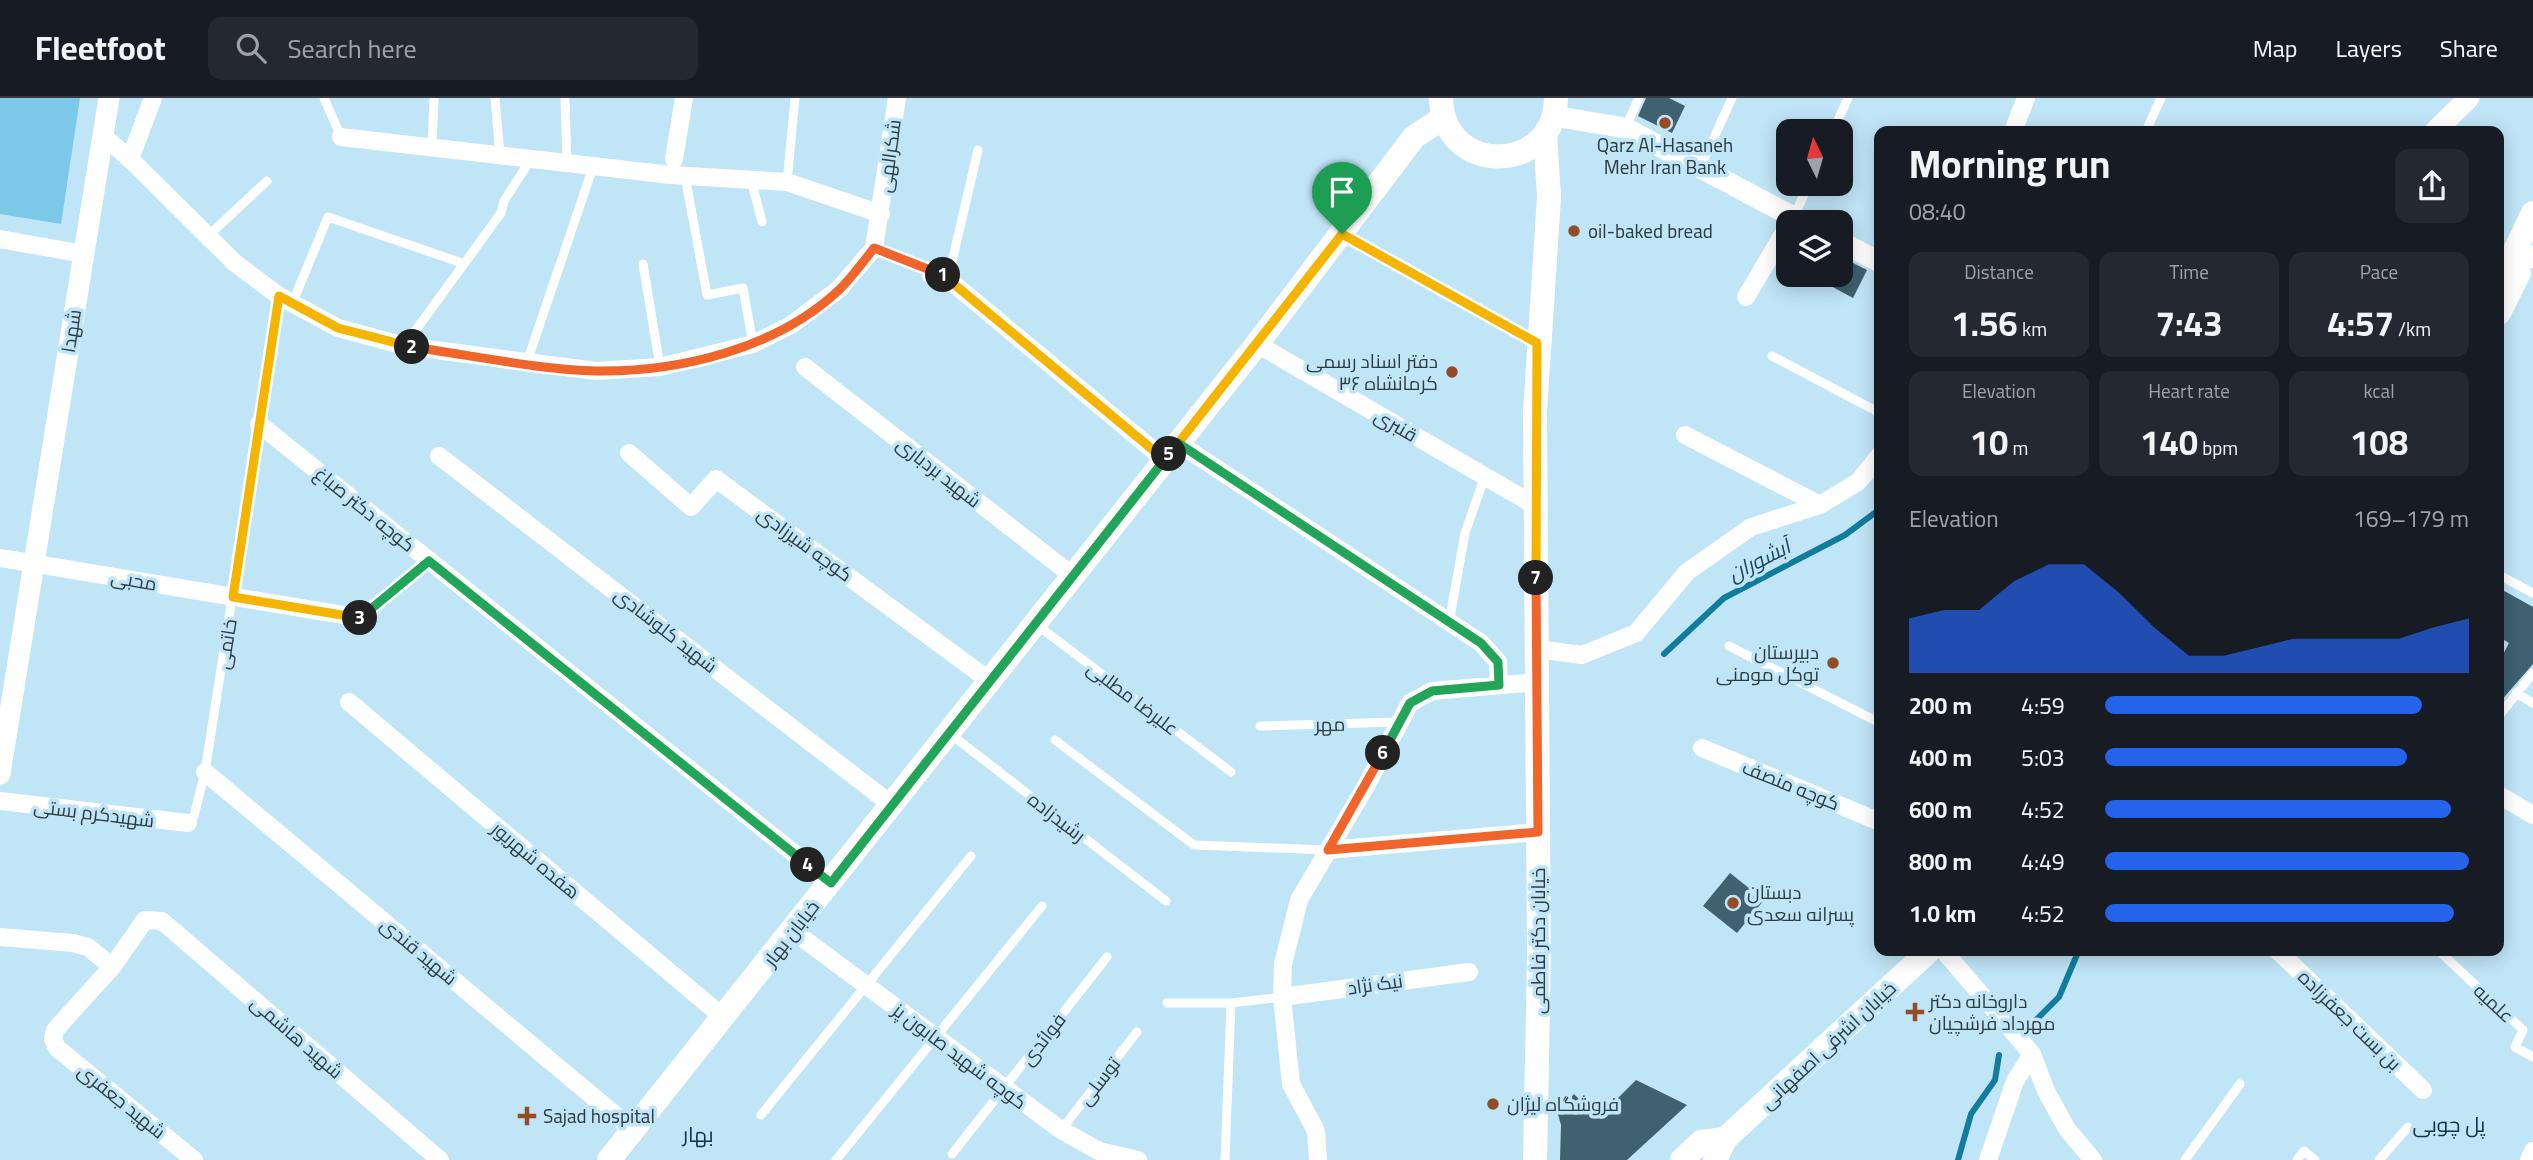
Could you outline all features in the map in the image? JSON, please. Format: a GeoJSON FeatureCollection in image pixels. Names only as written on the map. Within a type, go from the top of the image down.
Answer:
{"type":"FeatureCollection","features":[{"type":"Feature","properties":{"kind":"main road"},"geometry":{"type":"LineString","coordinates":[[1442,108],[1449,130],[1465,146],[1492,157],[1512,156],[1530,148],[1552,116]]}},
{"type":"Feature","properties":{"kind":"main road","name":"خیابان بهار"},"geometry":{"type":"LineString","coordinates":[[609,1160],[1257,344],[1414,137],[1442,108]]}},
{"type":"Feature","properties":{"kind":"main road","name":"خیابان دکتر فاطمی"},"geometry":{"type":"LineString","coordinates":[[1535,1160],[1538,832],[1537,343],[1549,197],[1552,116]]}},
{"type":"Feature","properties":{"kind":"main road"},"geometry":{"type":"LineString","coordinates":[[2504,302],[2527,251],[2533,213]]}},
{"type":"Feature","properties":{"kind":"main road"},"geometry":{"type":"LineString","coordinates":[[2504,278],[2527,251]]}},
{"type":"Feature","properties":{"kind":"main road","name":"خیابان اشرفی اصفهانی"},"geometry":{"type":"LineString","coordinates":[[1682,1160],[1702,1142],[1720,1150],[1924,956]]}},
{"type":"Feature","properties":{"kind":"street","name":"شهدا"},"geometry":{"type":"LineString","coordinates":[[0,774],[109,98]]}},
{"type":"Feature","properties":{"kind":"street"},"geometry":{"type":"LineString","coordinates":[[130,159],[153,98]]}},
{"type":"Feature","properties":{"kind":"street"},"geometry":{"type":"LineString","coordinates":[[674,159],[684,98]]}},
{"type":"Feature","properties":{"kind":"street","name":"شکرالهی"},"geometry":{"type":"LineString","coordinates":[[874,248],[897,98]]}},
{"type":"Feature","properties":{"kind":"street"},"geometry":{"type":"LineString","coordinates":[[2015,126],[2026,98]]}},
{"type":"Feature","properties":{"kind":"street"},"geometry":{"type":"LineString","coordinates":[[2440,126],[2469,98]]}},
{"type":"Feature","properties":{"kind":"street"},"geometry":{"type":"LineString","coordinates":[[1552,116],[1625,128],[1776,212]]}},
{"type":"Feature","properties":{"kind":"street"},"geometry":{"type":"LineString","coordinates":[[103,136],[130,159],[206,237],[286,300],[338,328],[405,346],[596,371],[660,367],[753,344],[791,325],[839,289],[874,248]]}},
{"type":"Feature","properties":{"kind":"street"},"geometry":{"type":"LineString","coordinates":[[341,137],[593,167],[685,176],[787,181],[881,214]]}},
{"type":"Feature","properties":{"kind":"street"},"geometry":{"type":"LineString","coordinates":[[0,239],[84,254]]}},
{"type":"Feature","properties":{"kind":"street"},"geometry":{"type":"LineString","coordinates":[[1853,248],[1874,259]]}},
{"type":"Feature","properties":{"kind":"street"},"geometry":{"type":"LineString","coordinates":[[1746,297],[1776,250]]}},
{"type":"Feature","properties":{"kind":"street"},"geometry":{"type":"LineString","coordinates":[[940,276],[1172,451],[1481,643],[1498,662],[1499,685]]}},
{"type":"Feature","properties":{"kind":"street","name":"قنبری"},"geometry":{"type":"LineString","coordinates":[[1257,344],[1536,506]]}},
{"type":"Feature","properties":{"kind":"street","name":"شهید بردباری"},"geometry":{"type":"LineString","coordinates":[[805,368],[1073,576]]}},
{"type":"Feature","properties":{"kind":"street","name":"کوچه دکتر صباغ"},"geometry":{"type":"LineString","coordinates":[[259,424],[831,883]]}},
{"type":"Feature","properties":{"kind":"street"},"geometry":{"type":"LineString","coordinates":[[1685,435],[1820,505]]}},
{"type":"Feature","properties":{"kind":"street","name":"کوچه شیرزادی"},"geometry":{"type":"LineString","coordinates":[[629,453],[691,507],[716,479],[990,681]]}},
{"type":"Feature","properties":{"kind":"street","name":"شهید کلوشادی"},"geometry":{"type":"LineString","coordinates":[[439,456],[892,805]]}},
{"type":"Feature","properties":{"kind":"street"},"geometry":{"type":"LineString","coordinates":[[1537,649],[1582,655],[1636,633],[1688,572],[1751,527],[1820,505],[1858,482],[1874,462]]}},
{"type":"Feature","properties":{"kind":"street","name":"محبی"},"geometry":{"type":"LineString","coordinates":[[0,558],[362,618]]}},
{"type":"Feature","properties":{"kind":"street"},"geometry":{"type":"LineString","coordinates":[[1318,1160],[1317,1131],[1291,1084],[1282,997],[1283,964],[1299,900],[1410,703],[1432,691],[1537,682]]}},
{"type":"Feature","properties":{"kind":"street","name":"هفده شهریور"},"geometry":{"type":"LineString","coordinates":[[349,702],[724,1018]]}},
{"type":"Feature","properties":{"kind":"street","name":"کوچه منصف"},"geometry":{"type":"LineString","coordinates":[[1702,748],[1874,820]]}},
{"type":"Feature","properties":{"kind":"street","name":"شهید قندی"},"geometry":{"type":"LineString","coordinates":[[205,772],[633,1130]]}},
{"type":"Feature","properties":{"kind":"street"},"geometry":{"type":"LineString","coordinates":[[2504,798],[2533,815]]}},
{"type":"Feature","properties":{"kind":"street","name":"شهیدکرم بستی"},"geometry":{"type":"LineString","coordinates":[[0,801],[188,823]]}},
{"type":"Feature","properties":{"kind":"street"},"geometry":{"type":"LineString","coordinates":[[1328,850],[1538,832]]}},
{"type":"Feature","properties":{"kind":"street","name":"شهید هاشمی"},"geometry":{"type":"LineString","coordinates":[[112,967],[145,920],[152,918],[162,921],[440,1160]]}},
{"type":"Feature","properties":{"kind":"street","name":"کوچه شهید صابون پز"},"geometry":{"type":"LineString","coordinates":[[793,930],[1061,1130],[1098,1151],[1138,1160]]}},
{"type":"Feature","properties":{"kind":"street"},"geometry":{"type":"LineString","coordinates":[[0,937],[73,943],[88,947],[112,967]]}},
{"type":"Feature","properties":{"kind":"street"},"geometry":{"type":"LineString","coordinates":[[1949,956],[2032,1054],[2046,1091],[2067,1129],[2093,1160]]}},
{"type":"Feature","properties":{"kind":"street","name":"بن بست جعفرزاده"},"geometry":{"type":"LineString","coordinates":[[2283,956],[2423,1090]]}},
{"type":"Feature","properties":{"kind":"street","name":"شهید جعفری"},"geometry":{"type":"LineString","coordinates":[[112,967],[55,1030],[53,1039],[57,1048],[194,1160]]}},
{"type":"Feature","properties":{"kind":"street","name":"نیک نژاد"},"geometry":{"type":"LineString","coordinates":[[1282,997],[1469,972]]}},
{"type":"Feature","properties":{"kind":"street"},"geometry":{"type":"LineString","coordinates":[[1987,1160],[2015,1081],[2032,1054]]}},
{"type":"Feature","properties":{"kind":"street"},"geometry":{"type":"LineString","coordinates":[[2529,1160],[2533,1152]]}},
{"type":"Feature","properties":{"kind":"lane"},"geometry":{"type":"LineString","coordinates":[[324,98],[341,137]]}},
{"type":"Feature","properties":{"kind":"lane"},"geometry":{"type":"LineString","coordinates":[[432,148],[434,98]]}},
{"type":"Feature","properties":{"kind":"lane"},"geometry":{"type":"LineString","coordinates":[[495,98],[500,155]]}},
{"type":"Feature","properties":{"kind":"lane"},"geometry":{"type":"LineString","coordinates":[[565,98],[567,163]]}},
{"type":"Feature","properties":{"kind":"lane"},"geometry":{"type":"LineString","coordinates":[[787,181],[794,98]]}},
{"type":"Feature","properties":{"kind":"lane"},"geometry":{"type":"LineString","coordinates":[[1625,128],[1639,98]]}},
{"type":"Feature","properties":{"kind":"lane"},"geometry":{"type":"LineString","coordinates":[[1700,168],[1732,98]]}},
{"type":"Feature","properties":{"kind":"lane"},"geometry":{"type":"LineString","coordinates":[[1838,119],[1848,98]]}},
{"type":"Feature","properties":{"kind":"lane"},"geometry":{"type":"LineString","coordinates":[[2148,126],[2161,98]]}},
{"type":"Feature","properties":{"kind":"lane"},"geometry":{"type":"LineString","coordinates":[[940,276],[978,150]]}},
{"type":"Feature","properties":{"kind":"lane"},"geometry":{"type":"LineString","coordinates":[[405,346],[461,264],[501,213],[504,201],[531,159]]}},
{"type":"Feature","properties":{"kind":"lane"},"geometry":{"type":"LineString","coordinates":[[527,362],[593,167]]}},
{"type":"Feature","properties":{"kind":"lane"},"geometry":{"type":"LineString","coordinates":[[685,176],[707,295],[743,288],[753,344]]}},
{"type":"Feature","properties":{"kind":"lane"},"geometry":{"type":"LineString","coordinates":[[751,179],[762,222]]}},
{"type":"Feature","properties":{"kind":"lane"},"geometry":{"type":"LineString","coordinates":[[206,237],[267,181]]}},
{"type":"Feature","properties":{"kind":"lane","name":"خاتمی"},"geometry":{"type":"LineString","coordinates":[[188,823],[194,816],[205,772],[259,424],[286,300],[328,217],[461,264]]}},
{"type":"Feature","properties":{"kind":"lane"},"geometry":{"type":"LineString","coordinates":[[1342,234],[1537,343]]}},
{"type":"Feature","properties":{"kind":"lane"},"geometry":{"type":"LineString","coordinates":[[643,264],[660,367]]}},
{"type":"Feature","properties":{"kind":"lane"},"geometry":{"type":"LineString","coordinates":[[1772,356],[1874,410]]}},
{"type":"Feature","properties":{"kind":"lane"},"geometry":{"type":"LineString","coordinates":[[1449,624],[1465,533],[1485,477]]}},
{"type":"Feature","properties":{"kind":"lane"},"geometry":{"type":"LineString","coordinates":[[2504,578],[2533,593]]}},
{"type":"Feature","properties":{"kind":"lane","name":"علیرضا مطلبی"},"geometry":{"type":"LineString","coordinates":[[1035,624],[1231,772]]}},
{"type":"Feature","properties":{"kind":"lane"},"geometry":{"type":"LineString","coordinates":[[1728,646],[1874,720]]}},
{"type":"Feature","properties":{"kind":"lane"},"geometry":{"type":"LineString","coordinates":[[2504,709],[2533,673]]}},
{"type":"Feature","properties":{"kind":"lane"},"geometry":{"type":"LineString","coordinates":[[2516,693],[2533,703]]}},
{"type":"Feature","properties":{"kind":"lane","name":"مهر"},"geometry":{"type":"LineString","coordinates":[[1260,726],[1399,722]]}},
{"type":"Feature","properties":{"kind":"lane","name":"رشیدزاده"},"geometry":{"type":"LineString","coordinates":[[949,733],[1166,901]]}},
{"type":"Feature","properties":{"kind":"lane"},"geometry":{"type":"LineString","coordinates":[[1055,740],[1194,845],[1328,850]]}},
{"type":"Feature","properties":{"kind":"lane"},"geometry":{"type":"LineString","coordinates":[[761,1115],[971,856]]}},
{"type":"Feature","properties":{"kind":"lane"},"geometry":{"type":"LineString","coordinates":[[836,1160],[1042,905]]}},
{"type":"Feature","properties":{"kind":"lane","name":"علمیه"},"geometry":{"type":"LineString","coordinates":[[2444,956],[2522,1030],[2515,1046],[2533,1057]]}},
{"type":"Feature","properties":{"kind":"lane","name":"فوائدی"},"geometry":{"type":"LineString","coordinates":[[952,1154],[1107,957]]}},
{"type":"Feature","properties":{"kind":"lane"},"geometry":{"type":"LineString","coordinates":[[1167,1003],[1231,1003],[1282,997]]}},
{"type":"Feature","properties":{"kind":"lane"},"geometry":{"type":"LineString","coordinates":[[1225,1160],[1231,1003]]}},
{"type":"Feature","properties":{"kind":"lane","name":"توسلی"},"geometry":{"type":"LineString","coordinates":[[1061,1130],[1137,1032]]}},
{"type":"Feature","properties":{"kind":"lane"},"geometry":{"type":"LineString","coordinates":[[2185,1160],[2239,1084]]}},
{"type":"Feature","properties":{"kind":"lane"},"geometry":{"type":"LineString","coordinates":[[2379,1160],[2408,1127]]}},
{"type":"Feature","properties":{"kind":"lane"},"geometry":{"type":"LineString","coordinates":[[2297,1160],[2304,1151],[2315,1160]]}},
{"type":"Feature","properties":{"kind":"path"},"geometry":{"type":"LineString","coordinates":[[874,248],[940,276]]}},
{"type":"Feature","properties":{"kind":"path"},"geometry":{"type":"LineString","coordinates":[[362,618],[429,561]]}},
{"type":"Feature","properties":{"kind":"shaded area"},"geometry":{"type":"Polygon","coordinates":[[[0,98],[80,98],[61,224],[0,214],[0,98]]]}},
{"type":"Feature","properties":{"kind":"building","name":"Qarz Al-Hasaneh Mehr Iran Bank"},"geometry":{"type":"Polygon","coordinates":[[[1646,98],[1669,98],[1685,106],[1672,133],[1638,116],[1646,98]]]}},
{"type":"Feature","properties":{"kind":"building"},"geometry":{"type":"Polygon","coordinates":[[[1853,263],[1867,270],[1853,298],[1833,287],[1853,287],[1853,263]]]}},
{"type":"Feature","properties":{"kind":"building"},"geometry":{"type":"Polygon","coordinates":[[[2504,591],[2533,607],[2533,664],[2504,697],[2504,652],[2509,643],[2504,640],[2504,591]]]}},
{"type":"Feature","properties":{"kind":"building","name":"دبستان پسرانه سعدی"},"geometry":{"type":"Polygon","coordinates":[[[1730,873],[1764,900],[1737,933],[1703,906],[1730,873]]]}},
{"type":"Feature","properties":{"kind":"building"},"geometry":{"type":"Polygon","coordinates":[[[1636,1080],[1687,1105],[1627,1160],[1560,1160],[1561,1125],[1554,1100],[1567,1101],[1574,1094],[1584,1104],[1590,1104],[1603,1113],[1636,1080]]]}},
{"type":"Feature","properties":{"kind":"waterway","name":"آبشوران"},"geometry":{"type":"LineString","coordinates":[[1664,654],[1724,598],[1845,535],[1874,513]]}},
{"type":"Feature","properties":{"kind":"waterway","name":"آبشوران"},"geometry":{"type":"LineString","coordinates":[[2033,1023],[2059,997],[2076,956]]}},
{"type":"Feature","properties":{"kind":"waterway","name":"آبشوران"},"geometry":{"type":"LineString","coordinates":[[1958,1160],[1971,1114],[1995,1080],[1999,1055]]}},
{"type":"Feature","properties":{"kind":"place","name":"Qarz Al-Hasaneh Mehr Iran Bank"},"geometry":{"type":"Point","coordinates":[1665,123]}},
{"type":"Feature","properties":{"kind":"place","name":"oil-baked bread"},"geometry":{"type":"Point","coordinates":[1574,231]}},
{"type":"Feature","properties":{"kind":"place","name":"دفتر اسناد رسمی ۳۶ کرمانشاه"},"geometry":{"type":"Point","coordinates":[1452,372]}},
{"type":"Feature","properties":{"kind":"place","name":"دبیرستان توکل مومنی"},"geometry":{"type":"Point","coordinates":[1833,663]}},
{"type":"Feature","properties":{"kind":"place","name":"دبستان پسرانه سعدی"},"geometry":{"type":"Point","coordinates":[1733,903]}},
{"type":"Feature","properties":{"kind":"place","name":"داروخانه دکتر مهرداد فرشچیان"},"geometry":{"type":"Point","coordinates":[1915,1012]}},
{"type":"Feature","properties":{"kind":"place","name":"فروشگاه لیژان"},"geometry":{"type":"Point","coordinates":[1493,1104]}},
{"type":"Feature","properties":{"kind":"place","name":"Sajad hospital"},"geometry":{"type":"Point","coordinates":[527,1116]}},
{"type":"Feature","properties":{"kind":"district","name":"پل چوبی"},"geometry":{"type":"Point","coordinates":[2449,1124]}},
{"type":"Feature","properties":{"kind":"district","name":"بهار"},"geometry":{"type":"Point","coordinates":[698,1134]}},
{"type":"Feature","properties":{"kind":"route"},"geometry":{"type":"LineString","coordinates":[[1342,234],[1257,344],[1165,460],[948,279],[918,264],[874,248],[839,289],[791,325],[753,344],[660,367],[596,371],[405,346],[338,328],[279,296],[233,597],[362,618],[429,561],[831,883],[1178,443],[1449,624],[1481,643],[1498,662],[1499,685],[1432,691],[1410,703],[1328,850],[1538,832],[1535,412],[1537,343],[1342,234]]}}]}
